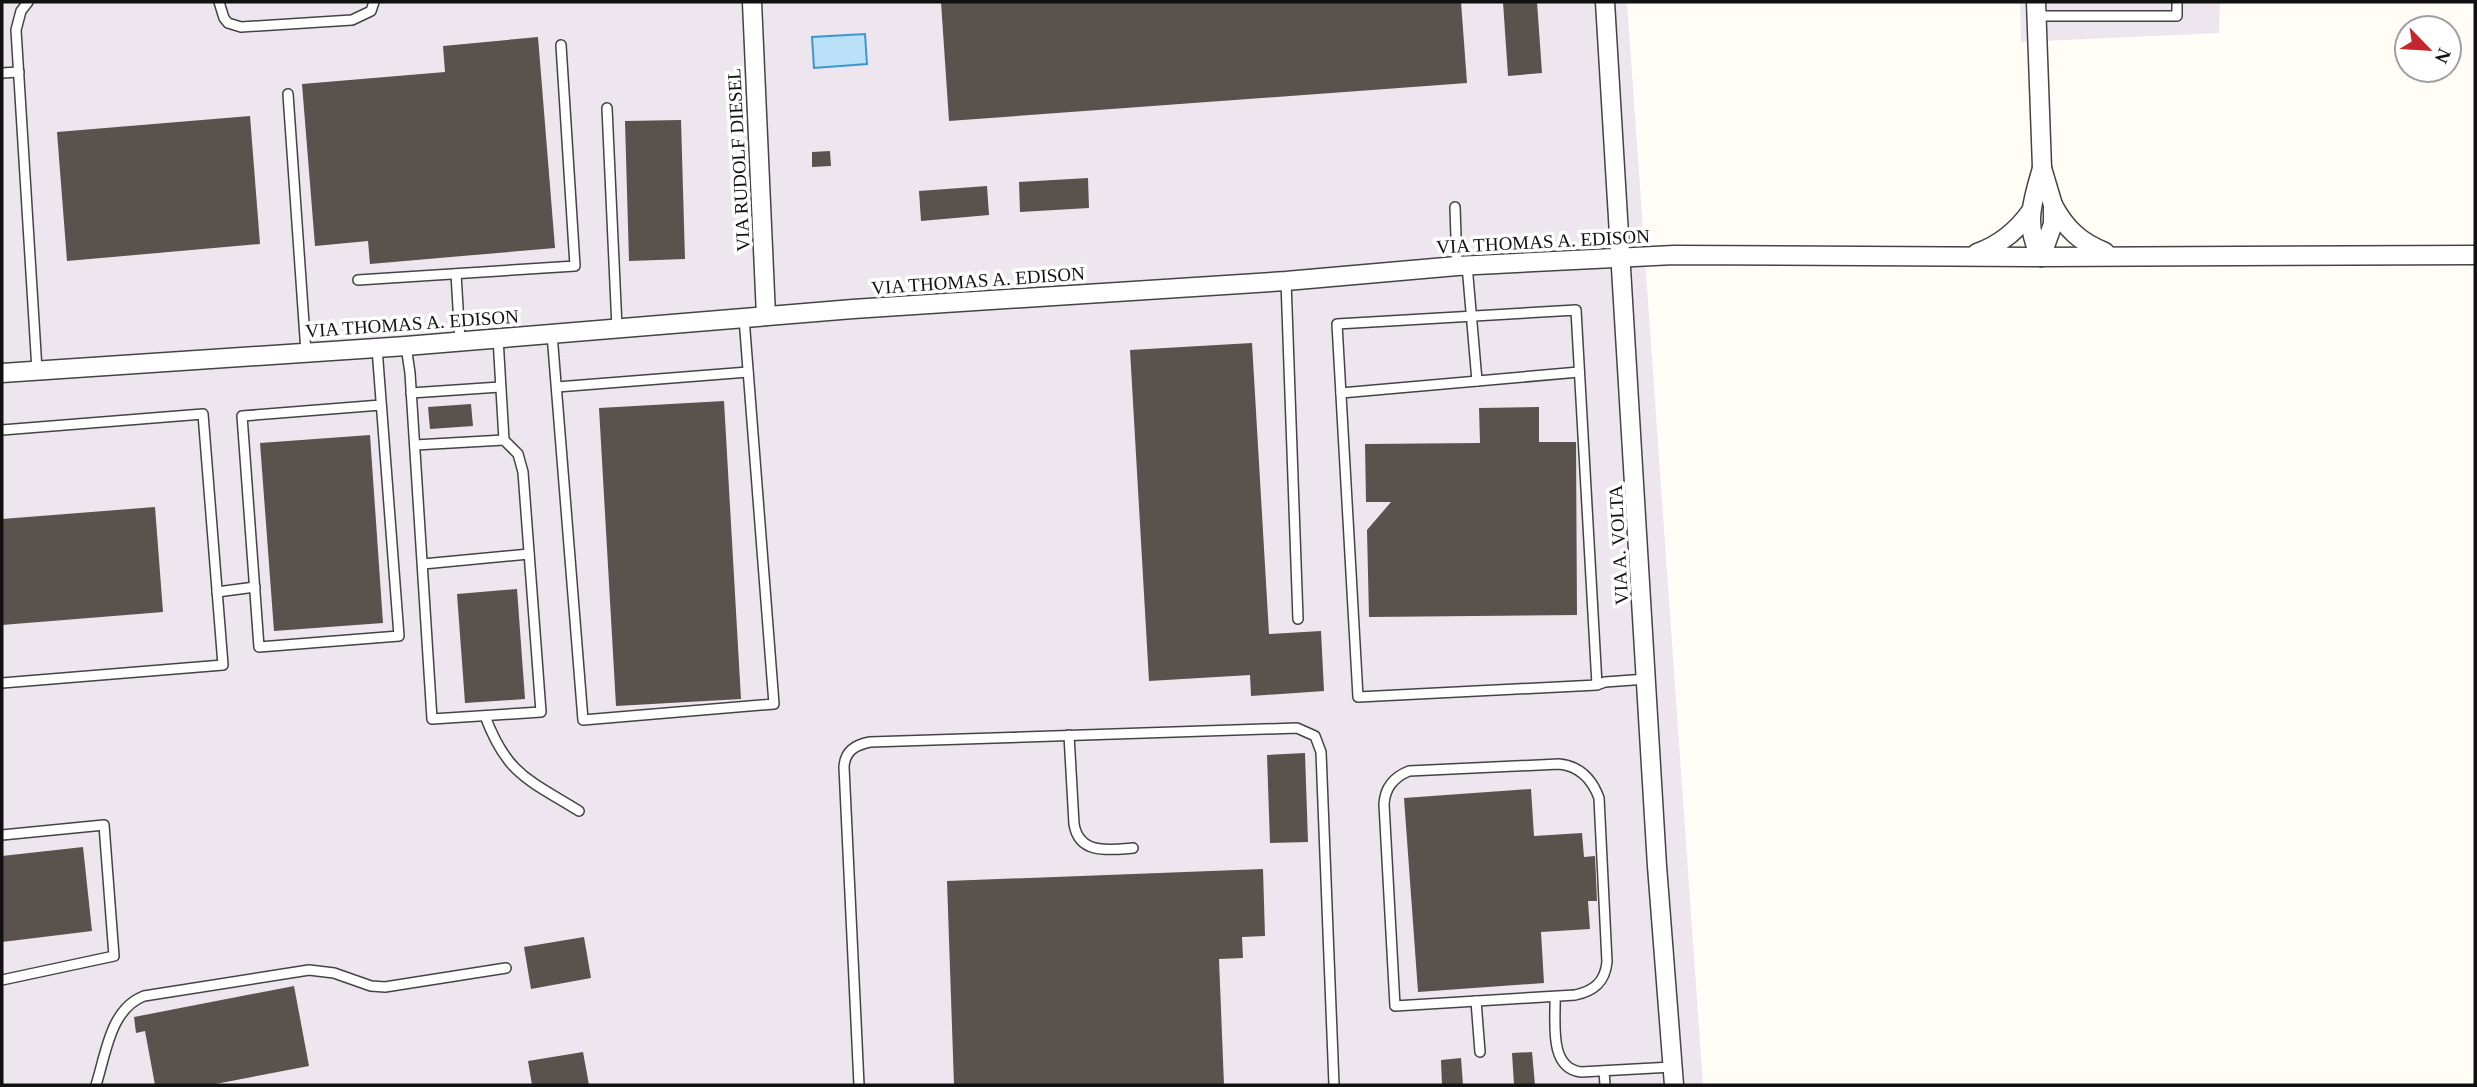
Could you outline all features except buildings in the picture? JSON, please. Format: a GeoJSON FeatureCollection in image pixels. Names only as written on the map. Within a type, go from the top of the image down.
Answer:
{"type":"FeatureCollection","features":[{"type":"Feature","properties":{"kind":"street","name":"VIA RUDOLF DIESEL"},"geometry":{"type":"LineString","coordinates":[[752,2],[766,316]]}},
{"type":"Feature","properties":{"kind":"street","name":"VIA A. VOLTA"},"geometry":{"type":"LineString","coordinates":[[1605,2],[1657,866],[1673,1076]]}},
{"type":"Feature","properties":{"kind":"street"},"geometry":{"type":"LineString","coordinates":[[2036,9],[2042,168],[2053,205],[2062,222],[2082,241],[2108,253],[2126,255],[2475,255]]}},
{"type":"Feature","properties":{"kind":"street"},"geometry":{"type":"LineString","coordinates":[[2041,257],[2031,235],[2031,211],[2042,168]]}},
{"type":"Feature","properties":{"kind":"street"},"geometry":{"type":"LineString","coordinates":[[2041,257],[2053,224],[2053,205]]}},
{"type":"Feature","properties":{"kind":"street"},"geometry":{"type":"LineString","coordinates":[[1957,257],[1986,250],[2000,243],[2031,211]]}},
{"type":"Feature","properties":{"kind":"street","name":"VIA THOMAS A. EDISON"},"geometry":{"type":"LineString","coordinates":[[2,373],[406,346],[766,316],[1286,281],[1462,266],[1622,257],[1715,254],[1957,257],[2126,255]]}},
{"type":"Feature","properties":{"kind":"lane"},"geometry":{"type":"LineString","coordinates":[[28,2],[17,21],[37,370]]}},
{"type":"Feature","properties":{"kind":"lane"},"geometry":{"type":"LineString","coordinates":[[219,2],[228,23],[251,27],[359,19],[371,11],[374,2]]}},
{"type":"Feature","properties":{"kind":"lane"},"geometry":{"type":"LineString","coordinates":[[2036,9],[2177,16],[2177,2]]}},
{"type":"Feature","properties":{"kind":"lane"},"geometry":{"type":"LineString","coordinates":[[358,280],[575,266],[561,45]]}},
{"type":"Feature","properties":{"kind":"lane"},"geometry":{"type":"LineString","coordinates":[[2,73],[19,72]]}},
{"type":"Feature","properties":{"kind":"lane"},"geometry":{"type":"LineString","coordinates":[[288,94],[306,352]]}},
{"type":"Feature","properties":{"kind":"lane"},"geometry":{"type":"LineString","coordinates":[[607,108],[617,328]]}},
{"type":"Feature","properties":{"kind":"lane"},"geometry":{"type":"LineString","coordinates":[[1455,207],[1471,316],[1477,381]]}},
{"type":"Feature","properties":{"kind":"lane"},"geometry":{"type":"LineString","coordinates":[[456,274],[460,341]]}},
{"type":"Feature","properties":{"kind":"lane"},"geometry":{"type":"LineString","coordinates":[[1286,281],[1298,619]]}},
{"type":"Feature","properties":{"kind":"lane"},"geometry":{"type":"LineString","coordinates":[[1597,685],[1576,310],[1338,324],[1358,696],[1597,685],[1605,682],[1647,680]]}},
{"type":"Feature","properties":{"kind":"lane"},"geometry":{"type":"LineString","coordinates":[[552,334],[583,720],[774,705],[744,318]]}},
{"type":"Feature","properties":{"kind":"lane"},"geometry":{"type":"LineString","coordinates":[[406,346],[432,719],[541,712],[521,463],[518,454],[503,440],[498,338]]}},
{"type":"Feature","properties":{"kind":"lane"},"geometry":{"type":"LineString","coordinates":[[377,348],[399,636],[260,646],[242,416],[381,405]]}},
{"type":"Feature","properties":{"kind":"lane"},"geometry":{"type":"LineString","coordinates":[[556,387],[748,372]]}},
{"type":"Feature","properties":{"kind":"lane"},"geometry":{"type":"LineString","coordinates":[[1341,393],[1579,372]]}},
{"type":"Feature","properties":{"kind":"lane"},"geometry":{"type":"LineString","coordinates":[[411,393],[500,387]]}},
{"type":"Feature","properties":{"kind":"lane"},"geometry":{"type":"LineString","coordinates":[[2,430],[203,414],[223,665],[2,683]]}},
{"type":"Feature","properties":{"kind":"lane"},"geometry":{"type":"LineString","coordinates":[[415,445],[503,440]]}},
{"type":"Feature","properties":{"kind":"lane"},"geometry":{"type":"LineString","coordinates":[[422,564],[529,554]]}},
{"type":"Feature","properties":{"kind":"lane"},"geometry":{"type":"LineString","coordinates":[[217,592],[255,587]]}},
{"type":"Feature","properties":{"kind":"lane"},"geometry":{"type":"LineString","coordinates":[[485,716],[499,749],[512,767],[579,811]]}},
{"type":"Feature","properties":{"kind":"lane"},"geometry":{"type":"LineString","coordinates":[[859,1085],[844,767],[847,755],[856,746],[870,741],[1297,728],[1315,736],[1321,752],[1334,1085]]}},
{"type":"Feature","properties":{"kind":"lane"},"geometry":{"type":"LineString","coordinates":[[1069,735],[1074,824],[1079,838],[1083,844],[1097,850],[1133,848]]}},
{"type":"Feature","properties":{"kind":"lane"},"geometry":{"type":"LineString","coordinates":[[1559,764],[1575,768],[1593,784],[1601,804],[1606,967],[1602,979],[1590,991],[1555,997],[1395,1006],[1384,796],[1394,779],[1409,771],[1559,764]]}},
{"type":"Feature","properties":{"kind":"lane"},"geometry":{"type":"LineString","coordinates":[[2,835],[104,825],[114,956],[2,980]]}},
{"type":"Feature","properties":{"kind":"lane"},"geometry":{"type":"LineString","coordinates":[[96,1085],[115,1023],[127,1005],[144,996],[309,970],[334,973],[371,986],[385,987],[506,968]]}},
{"type":"Feature","properties":{"kind":"lane"},"geometry":{"type":"LineString","coordinates":[[1555,997],[1558,1052],[1562,1062],[1575,1071],[1673,1076]]}},
{"type":"Feature","properties":{"kind":"lane"},"geometry":{"type":"LineString","coordinates":[[1476,1001],[1480,1052]]}},
{"type":"Feature","properties":{"kind":"lane"},"geometry":{"type":"LineString","coordinates":[[1605,1071],[1605,1085]]}},
{"type":"Feature","properties":{"kind":"shaded area"},"geometry":{"type":"Polygon","coordinates":[[[2,2],[1627,2],[1703,1085],[2,1085],[2,2]]]}},
{"type":"Feature","properties":{"kind":"shaded area"},"geometry":{"type":"Polygon","coordinates":[[[2020,2],[2220,2],[2219,33],[2021,42],[2020,2]]]}},
{"type":"Feature","properties":{"kind":"water"},"geometry":{"type":"Polygon","coordinates":[[[865,34],[867,64],[814,68],[812,37],[865,34]]]}}]}
